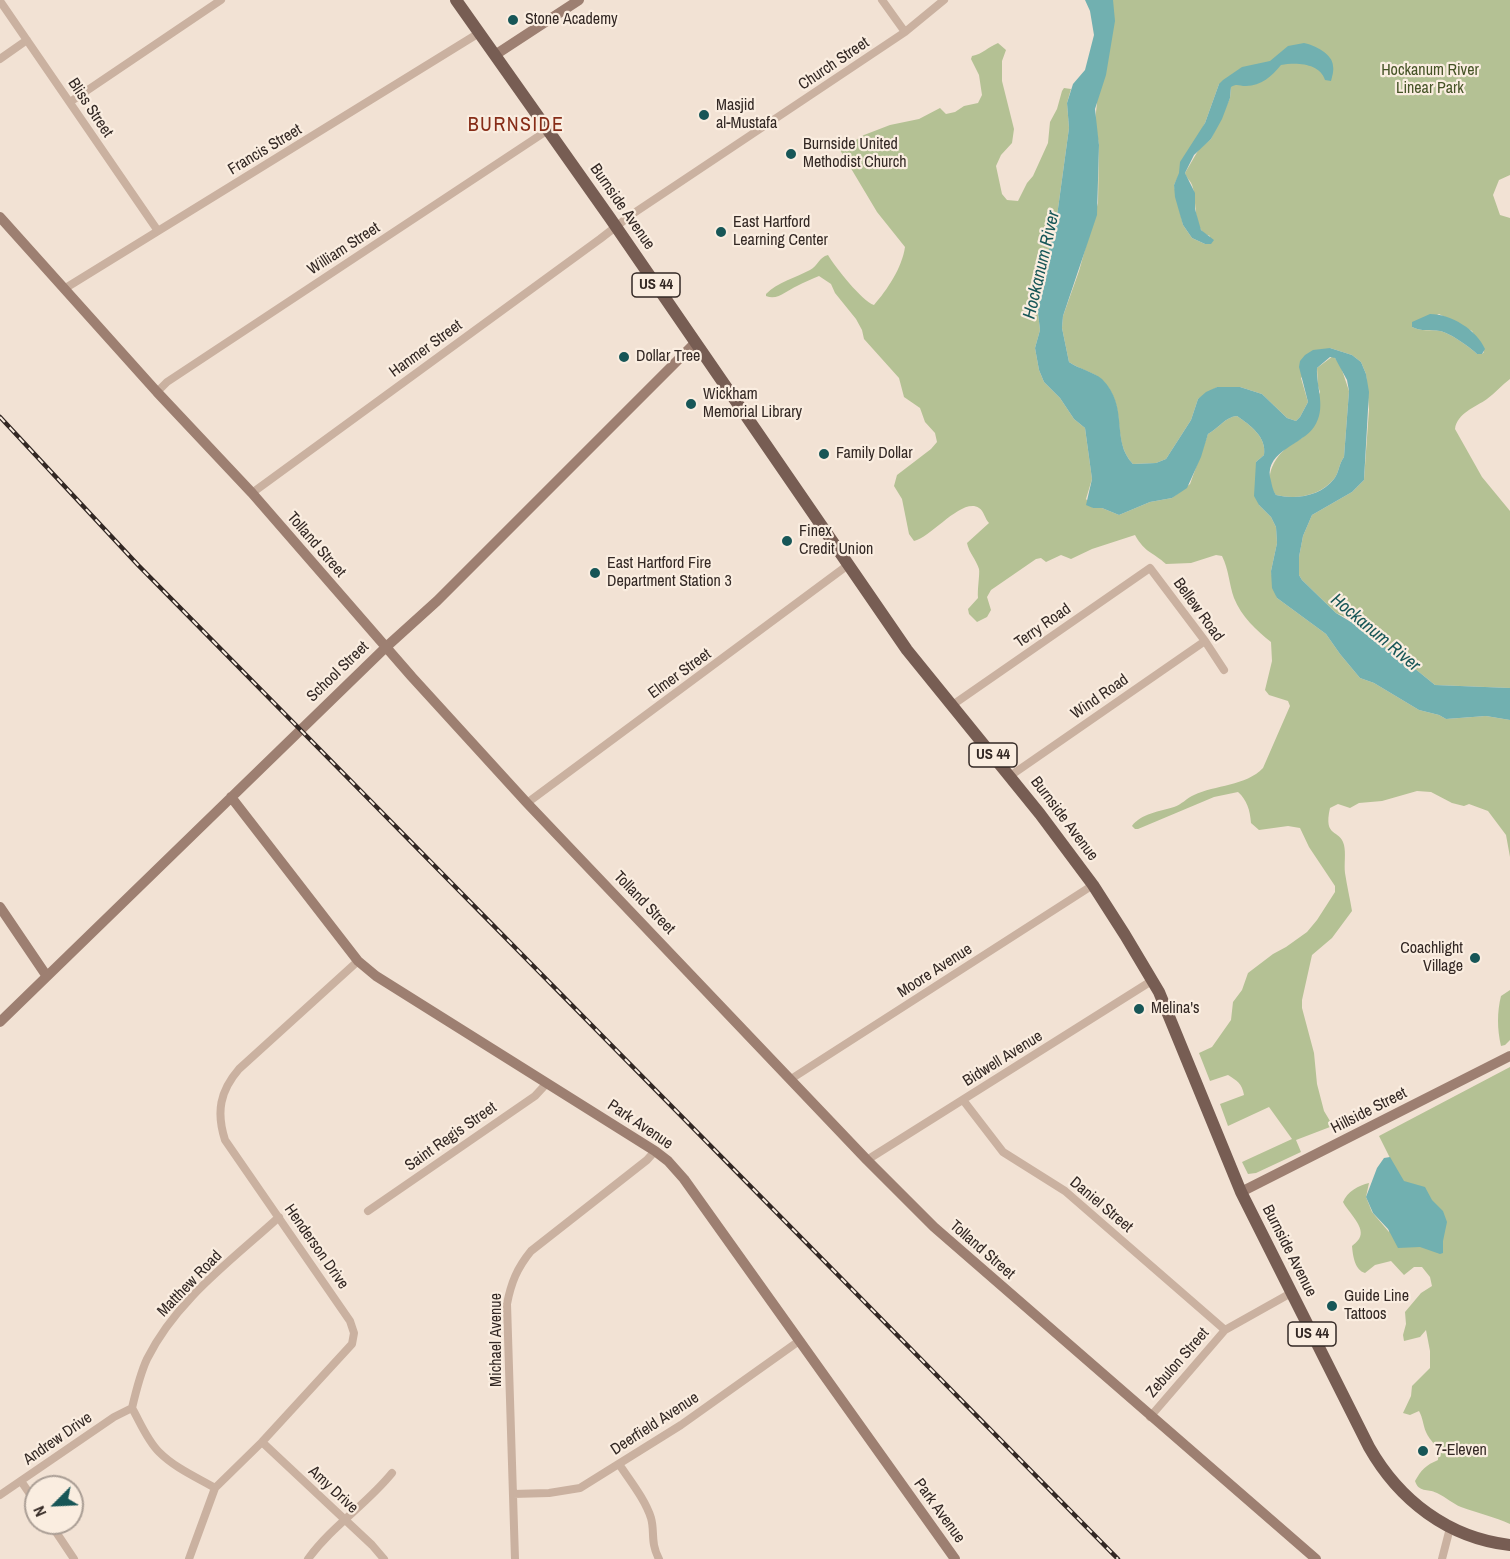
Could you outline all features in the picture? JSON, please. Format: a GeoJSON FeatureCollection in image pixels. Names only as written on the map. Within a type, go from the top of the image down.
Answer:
{"type":"FeatureCollection","features":[{"type":"Feature","properties":{"kind":"main road","name":"Burnside Avenue"},"geometry":{"type":"LineString","coordinates":[[456,0],[616,226],[907,650],[1010,776],[1093,885],[1153,980],[1241,1192],[1382,1469],[1405,1496],[1428,1515],[1450,1528],[1478,1539],[1510,1545]]}},
{"type":"Feature","properties":{"kind":"main road"},"geometry":{"type":"LineString","coordinates":[[495,55],[579,0]]}},
{"type":"Feature","properties":{"kind":"main road","name":"Tolland Street"},"geometry":{"type":"LineString","coordinates":[[0,217],[157,392],[252,492],[384,648],[867,1160],[934,1227],[1316,1559]]}},
{"type":"Feature","properties":{"kind":"main road","name":"School Street"},"geometry":{"type":"LineString","coordinates":[[0,1022],[384,648],[444,594],[695,343]]}},
{"type":"Feature","properties":{"kind":"main road","name":"Park Avenue"},"geometry":{"type":"LineString","coordinates":[[231,796],[358,962],[376,976],[668,1161],[684,1179],[950,1557]]}},
{"type":"Feature","properties":{"kind":"main road"},"geometry":{"type":"LineString","coordinates":[[0,907],[46,975]]}},
{"type":"Feature","properties":{"kind":"main road","name":"Hillside Street"},"geometry":{"type":"LineString","coordinates":[[1241,1192],[1510,1056]]}},
{"type":"Feature","properties":{"kind":"street"},"geometry":{"type":"LineString","coordinates":[[70,102],[220,0]]}},
{"type":"Feature","properties":{"kind":"street"},"geometry":{"type":"LineString","coordinates":[[882,0],[905,32]]}},
{"type":"Feature","properties":{"kind":"street","name":"Church Street"},"geometry":{"type":"LineString","coordinates":[[616,226],[905,32],[944,0]]}},
{"type":"Feature","properties":{"kind":"street","name":"Bliss Street"},"geometry":{"type":"LineString","coordinates":[[0,1],[158,231]]}},
{"type":"Feature","properties":{"kind":"street","name":"Francis Street"},"geometry":{"type":"LineString","coordinates":[[64,289],[479,33]]}},
{"type":"Feature","properties":{"kind":"street"},"geometry":{"type":"LineString","coordinates":[[0,58],[27,40]]}},
{"type":"Feature","properties":{"kind":"street","name":"William Street"},"geometry":{"type":"LineString","coordinates":[[157,392],[167,382],[548,130]]}},
{"type":"Feature","properties":{"kind":"street","name":"Hanmer Street"},"geometry":{"type":"LineString","coordinates":[[252,492],[616,226]]}},
{"type":"Feature","properties":{"kind":"street","name":"Elmer Street"},"geometry":{"type":"LineString","coordinates":[[527,802],[848,565]]}},
{"type":"Feature","properties":{"kind":"street","name":"Terry Road"},"geometry":{"type":"LineString","coordinates":[[951,705],[1150,568]]}},
{"type":"Feature","properties":{"kind":"street","name":"Bellew Road"},"geometry":{"type":"LineString","coordinates":[[1150,568],[1224,670]]}},
{"type":"Feature","properties":{"kind":"street","name":"Wind Road"},"geometry":{"type":"LineString","coordinates":[[1010,776],[1205,641]]}},
{"type":"Feature","properties":{"kind":"street","name":"Moore Avenue"},"geometry":{"type":"LineString","coordinates":[[791,1079],[1093,885]]}},
{"type":"Feature","properties":{"kind":"street","name":"Henderson Drive"},"geometry":{"type":"LineString","coordinates":[[189,1559],[215,1488],[262,1442],[352,1344],[354,1333],[350,1321],[225,1140],[220,1126],[219,1110],[222,1094],[239,1069],[358,962]]}},
{"type":"Feature","properties":{"kind":"street","name":"Bidwell Avenue"},"geometry":{"type":"LineString","coordinates":[[867,1160],[1153,980]]}},
{"type":"Feature","properties":{"kind":"street","name":"Saint Regis Street"},"geometry":{"type":"LineString","coordinates":[[368,1211],[536,1095],[547,1083]]}},
{"type":"Feature","properties":{"kind":"street","name":"Daniel Street"},"geometry":{"type":"LineString","coordinates":[[963,1100],[1002,1152],[1065,1191],[1225,1330]]}},
{"type":"Feature","properties":{"kind":"street","name":"Michael Avenue"},"geometry":{"type":"LineString","coordinates":[[515,1559],[507,1304],[511,1283],[519,1265],[531,1251],[647,1160],[655,1151]]}},
{"type":"Feature","properties":{"kind":"street","name":"Matthew Road"},"geometry":{"type":"LineString","coordinates":[[132,1408],[146,1360],[173,1317],[188,1300],[279,1217]]}},
{"type":"Feature","properties":{"kind":"street","name":"Zebulon Street"},"geometry":{"type":"LineString","coordinates":[[1150,1417],[1225,1330],[1291,1293]]}},
{"type":"Feature","properties":{"kind":"street","name":"Deerfield Avenue"},"geometry":{"type":"LineString","coordinates":[[513,1494],[556,1493],[580,1488],[681,1425],[799,1341]]}},
{"type":"Feature","properties":{"kind":"street"},"geometry":{"type":"LineString","coordinates":[[132,1408],[149,1440],[158,1451],[174,1465],[215,1488]]}},
{"type":"Feature","properties":{"kind":"street","name":"Andrew Drive"},"geometry":{"type":"LineString","coordinates":[[0,1496],[114,1417],[132,1408]]}},
{"type":"Feature","properties":{"kind":"street","name":"Amy Drive"},"geometry":{"type":"LineString","coordinates":[[262,1442],[384,1559]]}},
{"type":"Feature","properties":{"kind":"street"},"geometry":{"type":"LineString","coordinates":[[619,1464],[645,1504],[652,1520],[652,1542],[659,1559]]}},
{"type":"Feature","properties":{"kind":"street"},"geometry":{"type":"LineString","coordinates":[[308,1559],[362,1502],[377,1491],[392,1473]]}},
{"type":"Feature","properties":{"kind":"street"},"geometry":{"type":"LineString","coordinates":[[21,1481],[24,1485]]}},
{"type":"Feature","properties":{"kind":"street"},"geometry":{"type":"LineString","coordinates":[[1442,1559],[1450,1528]]}},
{"type":"Feature","properties":{"kind":"street"},"geometry":{"type":"LineString","coordinates":[[58,1535],[74,1559]]}},
{"type":"Feature","properties":{"kind":"green space","name":"Hockanum River Linear Park"},"geometry":{"type":"Polygon","coordinates":[[[1100,0],[1510,0],[1510,175],[1499,180],[1493,195],[1500,215],[1510,218],[1510,379],[1487,399],[1463,415],[1456,423],[1455,429],[1482,477],[1510,511],[1510,688],[1435,685],[1403,659],[1373,641],[1347,618],[1336,613],[1299,575],[1299,557],[1303,536],[1312,515],[1352,492],[1364,480],[1369,409],[1366,374],[1361,362],[1352,355],[1330,348],[1301,378],[1308,402],[1296,421],[1287,418],[1262,394],[1240,387],[1217,387],[1198,399],[1191,420],[1166,459],[1156,463],[1133,464],[1126,455],[1120,434],[1118,412],[1110,390],[1099,377],[1069,362],[1062,328],[1063,316],[1079,271],[1098,203],[1099,145],[1095,121],[1100,0]],[[1219,84],[1205,123],[1174,185],[1183,225],[1192,238],[1205,244],[1210,236],[1200,228],[1194,191],[1185,173],[1199,149],[1211,139],[1230,98],[1231,87],[1219,84]],[[1439,314],[1412,327],[1444,332],[1477,354],[1484,352],[1472,331],[1439,314]]]}},
{"type":"Feature","properties":{"kind":"green space"},"geometry":{"type":"Polygon","coordinates":[[[998,43],[1006,50],[1002,61],[1002,81],[1014,129],[1012,143],[1001,155],[996,166],[1002,194],[1007,200],[1018,201],[1033,176],[1048,143],[1050,122],[1057,109],[1062,91],[1064,88],[1071,89],[1067,103],[1069,128],[1057,216],[1048,254],[1046,276],[1038,290],[1040,330],[1035,348],[1044,382],[1060,398],[1074,419],[1085,428],[1092,479],[1086,499],[1093,508],[1102,508],[1119,515],[1150,502],[1172,498],[1190,484],[1208,434],[1225,421],[1237,416],[1256,432],[1263,443],[1264,455],[1256,462],[1259,505],[1271,517],[1276,527],[1277,543],[1271,571],[1277,598],[1326,634],[1360,678],[1374,683],[1419,710],[1446,719],[1486,716],[1510,720],[1510,857],[1506,835],[1488,811],[1469,804],[1464,806],[1452,803],[1431,792],[1417,791],[1382,801],[1359,803],[1350,808],[1338,804],[1330,808],[1328,818],[1330,829],[1339,836],[1344,845],[1345,873],[1352,911],[1332,938],[1312,955],[1302,1008],[1314,1053],[1317,1084],[1330,1127],[1296,1140],[1301,1152],[1256,1173],[1248,1174],[1242,1162],[1292,1139],[1269,1107],[1228,1126],[1220,1104],[1244,1095],[1242,1088],[1228,1075],[1210,1081],[1199,1053],[1212,1047],[1231,1020],[1233,1002],[1242,990],[1248,973],[1307,932],[1335,892],[1335,886],[1309,847],[1300,828],[1288,826],[1259,830],[1251,823],[1248,806],[1238,792],[1214,797],[1138,829],[1132,826],[1145,816],[1177,806],[1191,796],[1202,792],[1239,782],[1263,768],[1290,706],[1288,701],[1269,695],[1265,690],[1272,661],[1271,642],[1250,623],[1237,605],[1222,556],[1216,555],[1191,563],[1166,564],[1146,549],[1135,535],[1092,549],[1071,559],[1061,555],[1046,562],[1041,558],[1036,559],[991,590],[987,597],[991,610],[987,617],[977,622],[969,614],[968,609],[978,598],[979,569],[967,543],[989,523],[982,511],[972,506],[964,508],[914,541],[909,534],[902,499],[894,486],[897,475],[937,442],[935,433],[925,422],[920,408],[904,397],[899,378],[864,339],[856,319],[835,293],[831,284],[819,276],[778,296],[766,296],[776,286],[810,270],[828,255],[856,291],[874,305],[893,278],[901,263],[905,247],[877,212],[840,150],[864,135],[890,125],[919,119],[940,108],[946,114],[978,103],[982,95],[979,75],[971,59],[972,56],[998,43]]]}},
{"type":"Feature","properties":{"kind":"green space"},"geometry":{"type":"Polygon","coordinates":[[[1333,356],[1340,364],[1349,391],[1344,457],[1336,477],[1315,493],[1299,497],[1276,495],[1270,481],[1272,466],[1286,448],[1304,436],[1320,392],[1317,368],[1333,356]]]}},
{"type":"Feature","properties":{"kind":"green space"},"geometry":{"type":"Polygon","coordinates":[[[1510,990],[1510,1040],[1501,1046],[1498,1014],[1501,996],[1510,990]]]}},
{"type":"Feature","properties":{"kind":"green space"},"geometry":{"type":"Polygon","coordinates":[[[1510,1067],[1510,1524],[1461,1507],[1417,1485],[1415,1481],[1422,1471],[1438,1460],[1438,1451],[1426,1432],[1419,1411],[1410,1415],[1403,1413],[1411,1396],[1412,1386],[1430,1368],[1430,1351],[1426,1330],[1420,1337],[1404,1341],[1403,1335],[1406,1324],[1405,1312],[1421,1293],[1432,1286],[1430,1277],[1422,1267],[1414,1267],[1404,1275],[1391,1261],[1375,1265],[1365,1273],[1359,1269],[1352,1246],[1361,1235],[1359,1225],[1343,1202],[1347,1195],[1361,1185],[1369,1183],[1366,1197],[1372,1212],[1389,1232],[1390,1158],[1379,1136],[1510,1067]]]}},
{"type":"Feature","properties":{"kind":"water"},"geometry":{"type":"Polygon","coordinates":[[[1085,0],[1113,0],[1115,21],[1106,75],[1095,109],[1099,145],[1097,215],[1063,316],[1062,328],[1069,362],[1102,379],[1110,390],[1118,412],[1122,445],[1133,464],[1156,463],[1166,459],[1191,420],[1198,399],[1217,387],[1240,387],[1262,394],[1287,418],[1296,421],[1308,402],[1299,367],[1305,355],[1313,350],[1330,348],[1352,355],[1361,362],[1369,392],[1364,480],[1352,492],[1312,515],[1303,536],[1299,557],[1299,575],[1336,613],[1403,659],[1435,685],[1510,688],[1510,720],[1486,716],[1446,719],[1419,710],[1374,683],[1360,678],[1326,634],[1277,598],[1272,588],[1271,571],[1277,543],[1276,527],[1254,496],[1256,462],[1264,455],[1263,443],[1256,432],[1237,416],[1225,421],[1208,434],[1201,457],[1187,488],[1172,498],[1150,502],[1119,515],[1086,505],[1092,479],[1085,428],[1074,419],[1060,398],[1044,382],[1035,348],[1040,330],[1038,290],[1046,276],[1069,128],[1067,103],[1073,84],[1085,70],[1094,35],[1090,11],[1085,0]],[[1330,357],[1317,368],[1320,413],[1314,427],[1279,454],[1270,468],[1270,477],[1276,495],[1300,497],[1315,493],[1329,485],[1337,474],[1344,457],[1349,391],[1347,380],[1335,358],[1330,357]]]}},
{"type":"Feature","properties":{"kind":"water"},"geometry":{"type":"Polygon","coordinates":[[[1304,43],[1318,48],[1330,58],[1333,68],[1331,81],[1325,80],[1322,74],[1313,67],[1294,64],[1281,65],[1257,84],[1231,87],[1230,98],[1222,119],[1211,139],[1194,155],[1185,173],[1195,193],[1195,209],[1201,230],[1214,240],[1211,244],[1205,244],[1192,238],[1183,225],[1174,185],[1179,173],[1180,162],[1205,123],[1219,84],[1242,67],[1270,61],[1288,46],[1304,43]]]}},
{"type":"Feature","properties":{"kind":"water"},"geometry":{"type":"Polygon","coordinates":[[[1430,314],[1455,320],[1470,330],[1485,349],[1482,354],[1477,354],[1444,332],[1412,327],[1412,322],[1430,314]]]}},
{"type":"Feature","properties":{"kind":"water"},"geometry":{"type":"Polygon","coordinates":[[[1390,1157],[1404,1181],[1425,1187],[1432,1200],[1443,1211],[1447,1222],[1443,1253],[1420,1247],[1398,1248],[1388,1229],[1373,1213],[1366,1197],[1377,1168],[1384,1158],[1390,1157]]]}},
{"type":"Feature","properties":{"kind":"railway"},"geometry":{"type":"LineString","coordinates":[[0,417],[138,565],[1118,1559]]}},
{"type":"Feature","properties":{"kind":"place","name":"Stone Academy"},"geometry":{"type":"Point","coordinates":[513,20]}},
{"type":"Feature","properties":{"kind":"place","name":"Masjid al-Mustafa"},"geometry":{"type":"Point","coordinates":[704,115]}},
{"type":"Feature","properties":{"kind":"place","name":"Burnside United Methodist Church"},"geometry":{"type":"Point","coordinates":[791,154]}},
{"type":"Feature","properties":{"kind":"place","name":"East Hartford Learning Center"},"geometry":{"type":"Point","coordinates":[721,232]}},
{"type":"Feature","properties":{"kind":"place","name":"Dollar Tree"},"geometry":{"type":"Point","coordinates":[624,357]}},
{"type":"Feature","properties":{"kind":"place","name":"Wickham Memorial Library"},"geometry":{"type":"Point","coordinates":[691,404]}},
{"type":"Feature","properties":{"kind":"place","name":"Family Dollar"},"geometry":{"type":"Point","coordinates":[824,454]}},
{"type":"Feature","properties":{"kind":"place","name":"Finex Credit Union"},"geometry":{"type":"Point","coordinates":[787,541]}},
{"type":"Feature","properties":{"kind":"place","name":"East Hartford Fire Department Station 3"},"geometry":{"type":"Point","coordinates":[595,573]}},
{"type":"Feature","properties":{"kind":"place","name":"Coachlight Village"},"geometry":{"type":"Point","coordinates":[1475,958]}},
{"type":"Feature","properties":{"kind":"place","name":"Melina's"},"geometry":{"type":"Point","coordinates":[1139,1009]}},
{"type":"Feature","properties":{"kind":"place","name":"Guide Line Tattoos"},"geometry":{"type":"Point","coordinates":[1332,1306]}},
{"type":"Feature","properties":{"kind":"place","name":"7-Eleven"},"geometry":{"type":"Point","coordinates":[1423,1451]}},
{"type":"Feature","properties":{"kind":"district","name":"BURNSIDE"},"geometry":{"type":"Point","coordinates":[516,126]}},
{"type":"Feature","properties":{"kind":"water label","name":"Hockanum River"},"geometry":{"type":"Point","coordinates":[1042,265]}},
{"type":"Feature","properties":{"kind":"water label","name":"Hockanum River"},"geometry":{"type":"Point","coordinates":[1375,633]}}]}
